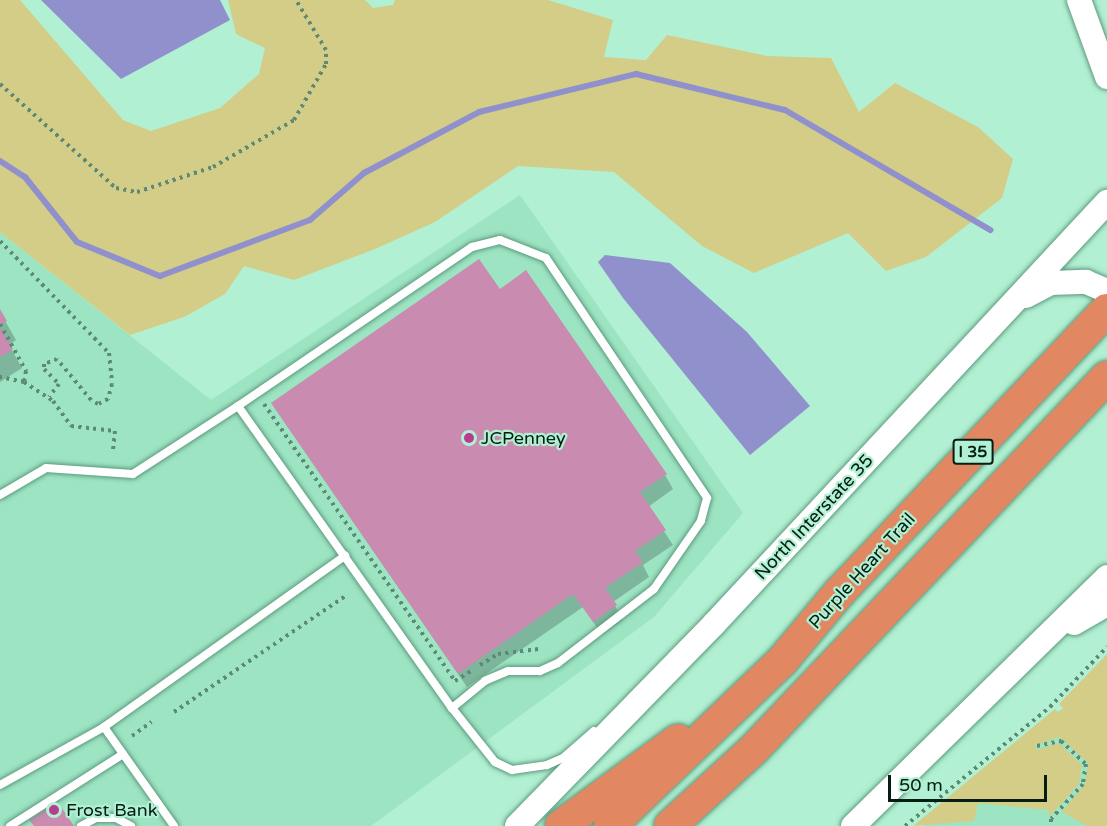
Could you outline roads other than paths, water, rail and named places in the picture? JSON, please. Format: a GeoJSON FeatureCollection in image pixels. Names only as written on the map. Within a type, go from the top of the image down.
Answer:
{"type":"FeatureCollection","features":[{"type":"Feature","properties":{"kind":"highway","name":"Purple Heart Trail"},"geometry":{"type":"LineString","coordinates":[[610,826],[783,660],[838,594],[1107,310]]}},
{"type":"Feature","properties":{"kind":"highway","name":"I 35"},"geometry":{"type":"LineString","coordinates":[[670,826],[754,750],[1107,377]]}},
{"type":"Feature","properties":{"kind":"highway"},"geometry":{"type":"LineString","coordinates":[[561,826],[689,732],[838,594]]}},
{"type":"Feature","properties":{"kind":"highway"},"geometry":{"type":"LineString","coordinates":[[693,826],[815,708],[865,633]]}},
{"type":"Feature","properties":{"kind":"main road"},"geometry":{"type":"LineString","coordinates":[[1079,0],[1107,77]]}},
{"type":"Feature","properties":{"kind":"main road","name":"North Interstate 35"},"geometry":{"type":"LineString","coordinates":[[517,826],[714,624],[1107,202]]}},
{"type":"Feature","properties":{"kind":"main road"},"geometry":{"type":"LineString","coordinates":[[1016,302],[1050,284],[1097,286]]}},
{"type":"Feature","properties":{"kind":"main road"},"geometry":{"type":"LineString","coordinates":[[853,826],[1049,637],[1107,577]]}},
{"type":"Feature","properties":{"kind":"main road"},"geometry":{"type":"LineString","coordinates":[[1049,637],[1107,604]]}},
{"type":"Feature","properties":{"kind":"lane"},"geometry":{"type":"LineString","coordinates":[[0,495],[46,468],[133,474],[238,406],[472,247],[500,240],[546,258],[707,498],[701,521],[654,589],[558,663],[540,671],[508,671],[485,681],[452,708]]}},
{"type":"Feature","properties":{"kind":"lane"},"geometry":{"type":"LineString","coordinates":[[238,406],[452,708],[495,762],[512,770],[547,765],[564,758],[714,624]]}},
{"type":"Feature","properties":{"kind":"lane"},"geometry":{"type":"LineString","coordinates":[[0,785],[104,728],[345,556]]}},
{"type":"Feature","properties":{"kind":"lane"},"geometry":{"type":"LineString","coordinates":[[104,728],[174,826]]}},
{"type":"Feature","properties":{"kind":"lane"},"geometry":{"type":"LineString","coordinates":[[10,826],[123,754]]}},
{"type":"Feature","properties":{"kind":"lane"},"geometry":{"type":"LineString","coordinates":[[81,826],[96,818],[116,818],[131,826]]}},
{"type":"Feature","properties":{"kind":"water"},"geometry":{"type":"Polygon","coordinates":[[[41,0],[220,0],[230,20],[121,79],[41,0]]]}},
{"type":"Feature","properties":{"kind":"water"},"geometry":{"type":"Polygon","coordinates":[[[605,255],[670,263],[747,332],[810,406],[750,455],[623,298],[598,262],[605,255]]]}},
{"type":"Feature","properties":{"kind":"waterway"},"geometry":{"type":"LineString","coordinates":[[0,161],[25,177],[77,242],[160,276],[310,220],[364,173],[479,112],[636,74],[785,110],[990,230]]}},
{"type":"Feature","properties":{"kind":"place","name":"JCPenney"},"geometry":{"type":"Point","coordinates":[469,438]}},
{"type":"Feature","properties":{"kind":"place","name":"Frost Bank"},"geometry":{"type":"Point","coordinates":[54,810]}}]}
